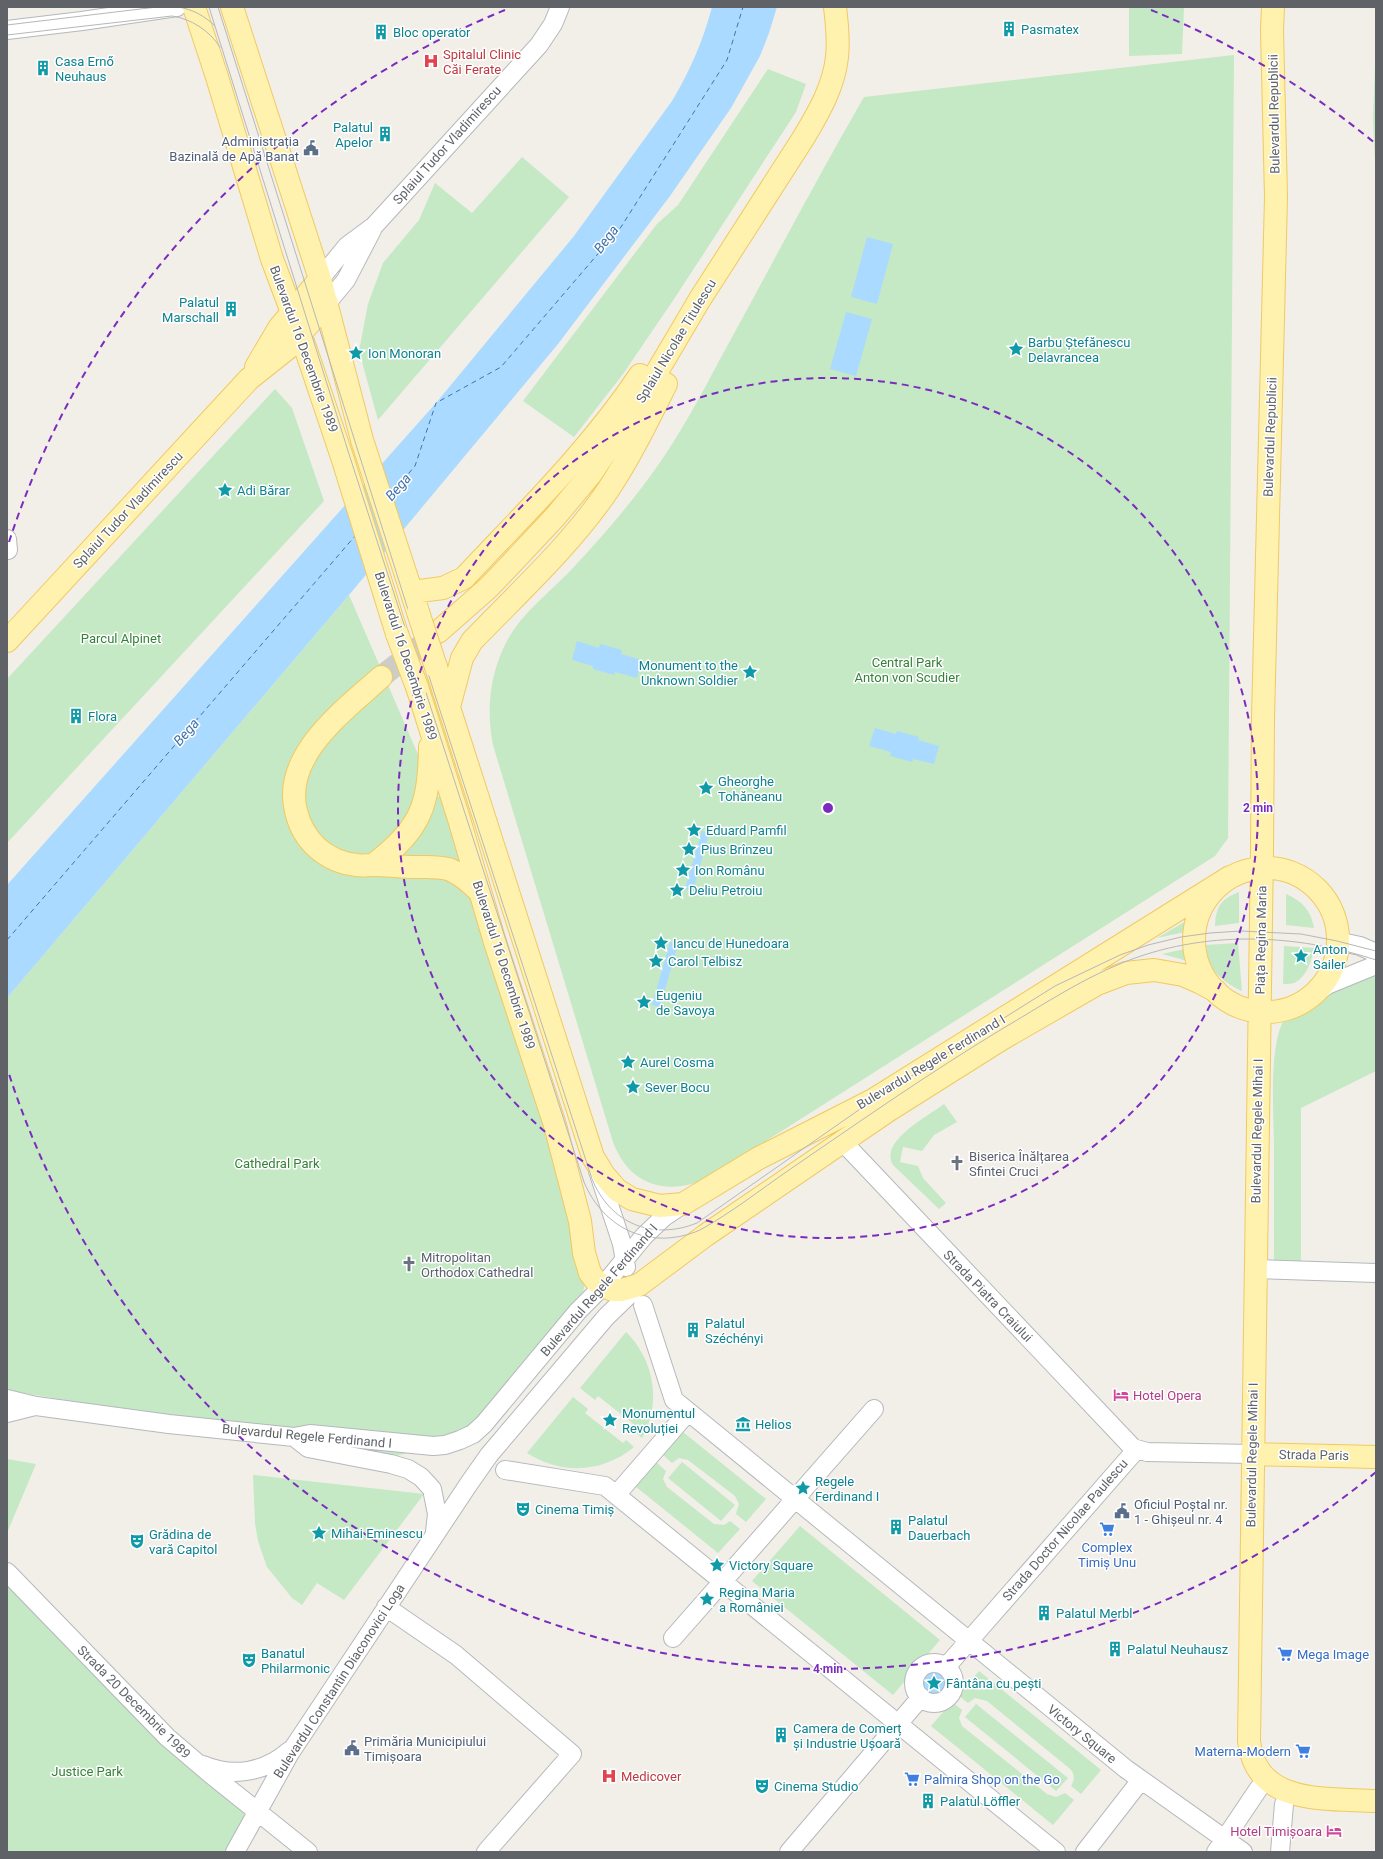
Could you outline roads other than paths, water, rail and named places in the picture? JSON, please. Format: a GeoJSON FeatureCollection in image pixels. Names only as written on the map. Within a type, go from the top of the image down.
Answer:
{"type":"FeatureCollection","features":[{"type":"Feature","properties":{"kind":"main road","name":"Bulevardul 16 Decembrie 1989"},"geometry":{"type":"LineString","coordinates":[[194,7],[220,84],[272,259],[292,312],[343,460],[398,634],[431,732],[480,892],[555,1125],[580,1220],[584,1253],[591,1276],[627,1292]]}},
{"type":"Feature","properties":{"kind":"main road","name":"Bulevardul 16 Decembrie 1989"},"geometry":{"type":"LineString","coordinates":[[232,7],[320,278],[362,440],[413,594],[593,1157]]}},
{"type":"Feature","properties":{"kind":"main road","name":"Splaiul Nicolae Titulescu"},"geometry":{"type":"LineString","coordinates":[[438,632],[482,593],[555,518],[590,475],[638,404],[700,299],[804,137],[824,100],[833,76],[837,57],[835,7]]}},
{"type":"Feature","properties":{"kind":"main road","name":"Bulevardul Republicii"},"geometry":{"type":"LineString","coordinates":[[1262,868],[1262,718],[1276,197],[1272,30],[1273,7]]}},
{"type":"Feature","properties":{"kind":"main road"},"geometry":{"type":"LineString","coordinates":[[1272,30],[1283,7]]}},
{"type":"Feature","properties":{"kind":"main road","name":"Splaiul Tudor Vladimirescu"},"geometry":{"type":"LineString","coordinates":[[249,379],[279,328],[320,278]]}},
{"type":"Feature","properties":{"kind":"main road"},"geometry":{"type":"LineString","coordinates":[[413,594],[443,588],[464,578],[591,442],[625,397],[662,340],[700,299]]}},
{"type":"Feature","properties":{"kind":"main road"},"geometry":{"type":"LineString","coordinates":[[448,707],[462,658],[472,641],[574,534],[608,491],[652,412],[682,350],[700,299]]}},
{"type":"Feature","properties":{"kind":"main road","name":"Splaiul Tudor Vladimirescu"},"geometry":{"type":"LineString","coordinates":[[7,641],[249,379],[288,348],[300,336],[327,303]]}},
{"type":"Feature","properties":{"kind":"main road"},"geometry":{"type":"LineString","coordinates":[[381,678],[324,729],[311,746],[300,769],[296,783],[295,805],[299,824],[309,840],[322,853],[340,862],[358,865],[448,869],[463,878],[480,892]]}},
{"type":"Feature","properties":{"kind":"main road"},"geometry":{"type":"LineString","coordinates":[[372,865],[392,851],[402,840],[420,814],[429,776],[431,732]]}},
{"type":"Feature","properties":{"kind":"main road","name":"Piața Regina Maria"},"geometry":{"type":"LineString","coordinates":[[1259,1011],[1262,868]]}},
{"type":"Feature","properties":{"kind":"main road","name":"Piața Regina Maria"},"geometry":{"type":"LineString","coordinates":[[1262,868],[1278,869],[1293,873],[1314,886],[1323,896],[1332,912],[1337,930],[1337,941],[1336,956],[1332,968],[1317,990],[1308,998],[1285,1009],[1259,1011],[1237,1006],[1216,991],[1208,983],[1198,963],[1194,941],[1195,927],[1198,916],[1210,894],[1230,877],[1243,871],[1262,868]]}},
{"type":"Feature","properties":{"kind":"main road","name":"Bulevardul Regele Ferdinand I"},"geometry":{"type":"LineString","coordinates":[[683,1204],[759,1158],[872,1100],[1230,877]]}},
{"type":"Feature","properties":{"kind":"main road","name":"Bulevardul Regele Ferdinand I"},"geometry":{"type":"LineString","coordinates":[[627,1292],[842,1141],[988,1048],[1107,979],[1135,971],[1164,971],[1191,978],[1216,991]]}},
{"type":"Feature","properties":{"kind":"main road","name":"Bulevardul Regele Mihai I"},"geometry":{"type":"LineString","coordinates":[[1259,1011],[1248,1732],[1251,1754],[1262,1774],[1273,1784],[1286,1792],[1318,1797],[1376,1801]]}},
{"type":"Feature","properties":{"kind":"main road"},"geometry":{"type":"LineString","coordinates":[[593,1157],[604,1175],[618,1190],[632,1199],[660,1206],[683,1204]]}},
{"type":"Feature","properties":{"kind":"main road","name":"Strada Paris"},"geometry":{"type":"LineString","coordinates":[[1252,1454],[1376,1456]]}},
{"type":"Feature","properties":{"kind":"street"},"geometry":{"type":"LineString","coordinates":[[7,30],[177,7]]}},
{"type":"Feature","properties":{"kind":"street","name":"Splaiul Tudor Vladimirescu"},"geometry":{"type":"LineString","coordinates":[[320,278],[348,246],[374,226],[539,45],[553,24],[560,7]]}},
{"type":"Feature","properties":{"kind":"street","name":"Splaiul Tudor Vladimirescu"},"geometry":{"type":"LineString","coordinates":[[327,303],[346,280],[374,226]]}},
{"type":"Feature","properties":{"kind":"street"},"geometry":{"type":"LineString","coordinates":[[1337,941],[1360,946],[1376,953]]}},
{"type":"Feature","properties":{"kind":"street"},"geometry":{"type":"LineString","coordinates":[[1308,998],[1327,985],[1376,964]]}},
{"type":"Feature","properties":{"kind":"street","name":"Strada Piatra Craiului"},"geometry":{"type":"LineString","coordinates":[[842,1141],[1136,1450]]}},
{"type":"Feature","properties":{"kind":"street","name":"Bulevardul 16 Decembrie 1989"},"geometry":{"type":"LineString","coordinates":[[593,1157],[622,1244],[625,1258]]}},
{"type":"Feature","properties":{"kind":"street","name":"Bulevardul Regele Ferdinand I"},"geometry":{"type":"LineString","coordinates":[[435,1533],[490,1455],[627,1292],[625,1258],[655,1225],[683,1204]]}},
{"type":"Feature","properties":{"kind":"street"},"geometry":{"type":"LineString","coordinates":[[578,1311],[584,1291],[584,1253]]}},
{"type":"Feature","properties":{"kind":"street"},"geometry":{"type":"LineString","coordinates":[[1255,1269],[1376,1273]]}},
{"type":"Feature","properties":{"kind":"street","name":"Bulevardul Regele Ferdinand I"},"geometry":{"type":"LineString","coordinates":[[7,1399],[36,1406],[169,1424],[294,1437],[310,1434],[433,1446],[445,1444],[460,1440],[473,1434],[484,1424],[578,1311],[627,1292]]}},
{"type":"Feature","properties":{"kind":"street","name":"Victory Square"},"geometry":{"type":"LineString","coordinates":[[627,1292],[674,1400],[688,1412],[799,1493],[969,1641],[1220,1846],[1242,1852]]}},
{"type":"Feature","properties":{"kind":"street"},"geometry":{"type":"LineString","coordinates":[[7,1413],[36,1406]]}},
{"type":"Feature","properties":{"kind":"street"},"geometry":{"type":"LineString","coordinates":[[673,1638],[874,1408]]}},
{"type":"Feature","properties":{"kind":"street"},"geometry":{"type":"LineString","coordinates":[[616,1495],[688,1412]]}},
{"type":"Feature","properties":{"kind":"street"},"geometry":{"type":"LineString","coordinates":[[294,1437],[308,1448],[391,1464],[408,1469],[421,1477],[432,1489],[434,1496],[437,1514],[435,1533]]}},
{"type":"Feature","properties":{"kind":"street","name":"Strada Doctor Nicolae Paulescu"},"geometry":{"type":"LineString","coordinates":[[969,1641],[1136,1450],[1147,1452],[1252,1454]]}},
{"type":"Feature","properties":{"kind":"street"},"geometry":{"type":"LineString","coordinates":[[506,1470],[605,1486],[1056,1852]]}},
{"type":"Feature","properties":{"kind":"street","name":"Bulevardul Constantin Diaconovici Loga"},"geometry":{"type":"LineString","coordinates":[[235,1852],[290,1753],[435,1533]]}},
{"type":"Feature","properties":{"kind":"street","name":"Strada 20 Decembrie 1989"},"geometry":{"type":"LineString","coordinates":[[7,1572],[145,1716],[182,1750],[308,1852]]}},
{"type":"Feature","properties":{"kind":"street"},"geometry":{"type":"LineString","coordinates":[[386,1607],[456,1655],[572,1754],[486,1852]]}},
{"type":"Feature","properties":{"kind":"street"},"geometry":{"type":"LineString","coordinates":[[946,1667],[969,1641]]}},
{"type":"Feature","properties":{"kind":"street"},"geometry":{"type":"LineString","coordinates":[[930,1663],[937,1663],[946,1667],[952,1675],[954,1681],[953,1687],[947,1698],[935,1702],[929,1702],[921,1697],[914,1682],[919,1670],[930,1663]]}},
{"type":"Feature","properties":{"kind":"street"},"geometry":{"type":"LineString","coordinates":[[792,1849],[921,1697]]}},
{"type":"Feature","properties":{"kind":"street"},"geometry":{"type":"LineString","coordinates":[[182,1750],[193,1759],[211,1768],[224,1771],[246,1772],[264,1767],[276,1761],[291,1749],[301,1736]]}},
{"type":"Feature","properties":{"kind":"street"},"geometry":{"type":"LineString","coordinates":[[1085,1852],[1141,1780]]}},
{"type":"Feature","properties":{"kind":"street"},"geometry":{"type":"LineString","coordinates":[[1220,1846],[1259,1788]]}},
{"type":"Feature","properties":{"kind":"street"},"geometry":{"type":"LineString","coordinates":[[1280,1852],[1284,1804]]}},
{"type":"Feature","properties":{"kind":"water","name":"Bega"},"geometry":{"type":"Polygon","coordinates":[[[712,7],[777,7],[760,56],[731,108],[670,196],[558,344],[349,595],[7,998],[7,885],[436,403],[574,236],[672,101],[695,56],[712,7]]]}},
{"type":"Feature","properties":{"kind":"water"},"geometry":{"type":"Polygon","coordinates":[[[867,237],[893,244],[877,304],[851,297],[867,237]]]}},
{"type":"Feature","properties":{"kind":"water"},"geometry":{"type":"Polygon","coordinates":[[[846,312],[872,319],[856,376],[830,369],[846,312]]]}},
{"type":"Feature","properties":{"kind":"water"},"geometry":{"type":"Polygon","coordinates":[[[577,641],[599,648],[600,644],[622,650],[621,654],[642,660],[637,678],[615,672],[614,675],[593,669],[593,666],[572,660],[577,641]]]}},
{"type":"Feature","properties":{"kind":"water"},"geometry":{"type":"Polygon","coordinates":[[[875,728],[896,734],[897,731],[919,737],[918,740],[939,746],[934,764],[913,759],[912,762],[890,756],[891,752],[869,746],[875,728]]]}},
{"type":"Feature","properties":{"kind":"water"},"geometry":{"type":"Polygon","coordinates":[[[702,831],[709,833],[693,891],[685,889],[702,831]]]}},
{"type":"Feature","properties":{"kind":"water"},"geometry":{"type":"Polygon","coordinates":[[[670,942],[678,944],[660,1007],[652,1005],[670,942]]]}},
{"type":"Feature","properties":{"kind":"water","name":"Fântâna cu pești"},"geometry":{"type":"Polygon","coordinates":[[[934,1671],[943,1674],[946,1683],[943,1692],[934,1695],[925,1692],[922,1683],[925,1674],[934,1671]]]}},
{"type":"Feature","properties":{"kind":"tunnel"},"geometry":{"type":"LineString","coordinates":[[381,677],[438,632]]}},
{"type":"Feature","properties":{"kind":"tram line"},"geometry":{"type":"LineString","coordinates":[[7,25],[157,7]]}},
{"type":"Feature","properties":{"kind":"tram line"},"geometry":{"type":"LineString","coordinates":[[178,7],[188,9],[198,14],[215,26]]}},
{"type":"Feature","properties":{"kind":"tram line"},"geometry":{"type":"LineString","coordinates":[[209,7],[349,454],[584,1182],[593,1199],[604,1213],[617,1224],[632,1232],[647,1237],[664,1238],[682,1236],[700,1230],[734,1209],[894,1098],[1002,1029],[1091,977],[1122,963],[1153,952],[1216,940],[1281,940],[1313,944],[1376,960]]}},
{"type":"Feature","properties":{"kind":"tram line"},"geometry":{"type":"LineString","coordinates":[[218,7],[434,692],[592,1179],[600,1194],[610,1207],[621,1217],[634,1224],[649,1229],[664,1230],[680,1228],[697,1223],[873,1100],[1055,986],[1120,955],[1148,945],[1181,937],[1241,931],[1301,934],[1376,951]]}},
{"type":"Feature","properties":{"kind":"tram line"},"geometry":{"type":"LineString","coordinates":[[7,35],[172,16],[179,17],[199,26],[211,35],[220,47]]}},
{"type":"Feature","properties":{"kind":"place","name":"Pasmatex"},"geometry":{"type":"Point","coordinates":[1009,29]}},
{"type":"Feature","properties":{"kind":"place","name":"Bloc operator"},"geometry":{"type":"Point","coordinates":[381,32]}},
{"type":"Feature","properties":{"kind":"place","name":"Spitalul Clinic Căi Ferate"},"geometry":{"type":"Point","coordinates":[431,61]}},
{"type":"Feature","properties":{"kind":"place","name":"Casa Ernő Neuhaus"},"geometry":{"type":"Point","coordinates":[43,68]}},
{"type":"Feature","properties":{"kind":"place","name":"Palatul Apelor"},"geometry":{"type":"Point","coordinates":[385,134]}},
{"type":"Feature","properties":{"kind":"place","name":"Administrația Bazinală de Apă Banat"},"geometry":{"type":"Point","coordinates":[311,148]}},
{"type":"Feature","properties":{"kind":"place","name":"Palatul Marschall"},"geometry":{"type":"Point","coordinates":[231,309]}},
{"type":"Feature","properties":{"kind":"place","name":"Barbu Ștefănescu Delavrancea"},"geometry":{"type":"Point","coordinates":[1016,349]}},
{"type":"Feature","properties":{"kind":"place","name":"Ion Monoran"},"geometry":{"type":"Point","coordinates":[356,353]}},
{"type":"Feature","properties":{"kind":"place","name":"Adi Bărar"},"geometry":{"type":"Point","coordinates":[225,490]}},
{"type":"Feature","properties":{"kind":"place","name":"Monument to the Unknown Soldier"},"geometry":{"type":"Point","coordinates":[750,672]}},
{"type":"Feature","properties":{"kind":"place","name":"Flora"},"geometry":{"type":"Point","coordinates":[76,716]}},
{"type":"Feature","properties":{"kind":"place","name":"Gheorghe Tohăneanu"},"geometry":{"type":"Point","coordinates":[706,788]}},
{"type":"Feature","properties":{"kind":"place","name":"Eduard Pamfil"},"geometry":{"type":"Point","coordinates":[694,830]}},
{"type":"Feature","properties":{"kind":"place","name":"Pius Brînzeu"},"geometry":{"type":"Point","coordinates":[689,849]}},
{"type":"Feature","properties":{"kind":"place","name":"Ion Românu"},"geometry":{"type":"Point","coordinates":[683,870]}},
{"type":"Feature","properties":{"kind":"place","name":"Deliu Petroiu"},"geometry":{"type":"Point","coordinates":[677,890]}},
{"type":"Feature","properties":{"kind":"place","name":"Iancu de Hunedoara"},"geometry":{"type":"Point","coordinates":[661,943]}},
{"type":"Feature","properties":{"kind":"place","name":"Anton Sailer"},"geometry":{"type":"Point","coordinates":[1301,956]}},
{"type":"Feature","properties":{"kind":"place","name":"Carol Telbisz"},"geometry":{"type":"Point","coordinates":[656,961]}},
{"type":"Feature","properties":{"kind":"place","name":"Eugeniu de Savoya"},"geometry":{"type":"Point","coordinates":[644,1002]}},
{"type":"Feature","properties":{"kind":"place","name":"Aurel Cosma"},"geometry":{"type":"Point","coordinates":[628,1062]}},
{"type":"Feature","properties":{"kind":"place","name":"Sever Bocu"},"geometry":{"type":"Point","coordinates":[633,1087]}},
{"type":"Feature","properties":{"kind":"place","name":"Biserica Înălțarea Sfintei Cruci"},"geometry":{"type":"Point","coordinates":[957,1163]}},
{"type":"Feature","properties":{"kind":"place","name":"Mitropolitan Orthodox Cathedral"},"geometry":{"type":"Point","coordinates":[409,1264]}},
{"type":"Feature","properties":{"kind":"place","name":"Palatul Széchényi"},"geometry":{"type":"Point","coordinates":[693,1330]}},
{"type":"Feature","properties":{"kind":"place","name":"Hotel Opera"},"geometry":{"type":"Point","coordinates":[1121,1395]}},
{"type":"Feature","properties":{"kind":"place","name":"Monumentul Revoluției"},"geometry":{"type":"Point","coordinates":[610,1420]}},
{"type":"Feature","properties":{"kind":"place","name":"Helios"},"geometry":{"type":"Point","coordinates":[743,1424]}},
{"type":"Feature","properties":{"kind":"place","name":"Regele Ferdinand I"},"geometry":{"type":"Point","coordinates":[803,1488]}},
{"type":"Feature","properties":{"kind":"place","name":"Cinema Timiș"},"geometry":{"type":"Point","coordinates":[523,1509]}},
{"type":"Feature","properties":{"kind":"place","name":"Oficiul Poștal nr. 1 - Ghișeul nr. 4"},"geometry":{"type":"Point","coordinates":[1122,1511]}},
{"type":"Feature","properties":{"kind":"place","name":"Palatul Dauerbach"},"geometry":{"type":"Point","coordinates":[896,1527]}},
{"type":"Feature","properties":{"kind":"place","name":"Complex Timiș Unu"},"geometry":{"type":"Point","coordinates":[1107,1529]}},
{"type":"Feature","properties":{"kind":"place","name":"Mihai Eminescu"},"geometry":{"type":"Point","coordinates":[319,1533]}},
{"type":"Feature","properties":{"kind":"place","name":"Grădina de vară Capitol"},"geometry":{"type":"Point","coordinates":[137,1541]}},
{"type":"Feature","properties":{"kind":"place","name":"Victory Square"},"geometry":{"type":"Point","coordinates":[717,1565]}},
{"type":"Feature","properties":{"kind":"place","name":"Regina Maria a României"},"geometry":{"type":"Point","coordinates":[707,1599]}},
{"type":"Feature","properties":{"kind":"place","name":"Palatul Merbl"},"geometry":{"type":"Point","coordinates":[1044,1613]}},
{"type":"Feature","properties":{"kind":"place","name":"Palatul Neuhausz"},"geometry":{"type":"Point","coordinates":[1115,1649]}},
{"type":"Feature","properties":{"kind":"place","name":"Mega Image"},"geometry":{"type":"Point","coordinates":[1285,1654]}},
{"type":"Feature","properties":{"kind":"place","name":"Banatul Philarmonic"},"geometry":{"type":"Point","coordinates":[249,1660]}},
{"type":"Feature","properties":{"kind":"place","name":"Fântâna cu pești"},"geometry":{"type":"Point","coordinates":[934,1683]}},
{"type":"Feature","properties":{"kind":"place","name":"Camera de Comerț și Industrie Ușoară"},"geometry":{"type":"Point","coordinates":[781,1735]}},
{"type":"Feature","properties":{"kind":"place","name":"Primăria Municipiului Timișoara"},"geometry":{"type":"Point","coordinates":[352,1748]}},
{"type":"Feature","properties":{"kind":"place","name":"Materna-Modern"},"geometry":{"type":"Point","coordinates":[1303,1751]}},
{"type":"Feature","properties":{"kind":"place","name":"Medicover"},"geometry":{"type":"Point","coordinates":[609,1776]}},
{"type":"Feature","properties":{"kind":"place","name":"Palmira Shop on the Go"},"geometry":{"type":"Point","coordinates":[912,1779]}},
{"type":"Feature","properties":{"kind":"place","name":"Cinema Studio"},"geometry":{"type":"Point","coordinates":[762,1786]}},
{"type":"Feature","properties":{"kind":"place","name":"Palatul Löffler"},"geometry":{"type":"Point","coordinates":[928,1801]}},
{"type":"Feature","properties":{"kind":"place","name":"Hotel Timișoara"},"geometry":{"type":"Point","coordinates":[1334,1831]}},
{"type":"Feature","properties":{"kind":"park label","name":"Parcul Alpinet"},"geometry":{"type":"Point","coordinates":[121,638]}},
{"type":"Feature","properties":{"kind":"park label","name":"Central Park Anton von Scudier"},"geometry":{"type":"Point","coordinates":[907,670]}},
{"type":"Feature","properties":{"kind":"park label","name":"Cathedral Park"},"geometry":{"type":"Point","coordinates":[277,1163]}},
{"type":"Feature","properties":{"kind":"park label","name":"Justice Park"},"geometry":{"type":"Point","coordinates":[87,1771]}}]}
